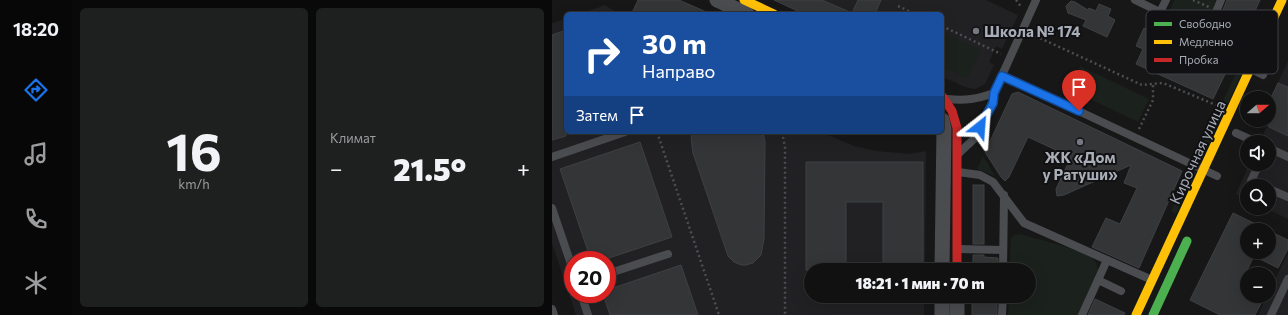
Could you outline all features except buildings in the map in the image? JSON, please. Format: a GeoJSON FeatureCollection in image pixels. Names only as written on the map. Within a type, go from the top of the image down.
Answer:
{"type":"FeatureCollection","features":[{"type":"Feature","properties":{"kind":"street"},"geometry":{"type":"LineString","coordinates":[[717,0],[743,12]]}},
{"type":"Feature","properties":{"kind":"street"},"geometry":{"type":"LineString","coordinates":[[744,0],[770,12]]}},
{"type":"Feature","properties":{"kind":"street","name":"Кирочная улица"},"geometry":{"type":"LineString","coordinates":[[1278,10],[1282,0]]}},
{"type":"Feature","properties":{"kind":"street","name":"Кирочная улица"},"geometry":{"type":"LineString","coordinates":[[1137,312],[1250,74]]}},
{"type":"Feature","properties":{"kind":"street"},"geometry":{"type":"LineString","coordinates":[[944,99],[954,116],[957,128],[957,156],[950,172]]}},
{"type":"Feature","properties":{"kind":"street"},"geometry":{"type":"LineString","coordinates":[[944,129],[950,172],[950,249],[955,263]]}},
{"type":"Feature","properties":{"kind":"street","name":"Кирочная улица"},"geometry":{"type":"LineString","coordinates":[[1212,186],[1218,172]]}},
{"type":"Feature","properties":{"kind":"street"},"geometry":{"type":"LineString","coordinates":[[1153,315],[1191,232]]}},
{"type":"Feature","properties":{"kind":"street"},"geometry":{"type":"LineString","coordinates":[[945,263],[950,249]]}},
{"type":"Feature","properties":{"kind":"street"},"geometry":{"type":"LineString","coordinates":[[942,303],[942,315]]}},
{"type":"Feature","properties":{"kind":"street"},"geometry":{"type":"LineString","coordinates":[[957,303],[957,315]]}},
{"type":"Feature","properties":{"kind":"lane"},"geometry":{"type":"LineString","coordinates":[[957,156],[974,139],[993,103],[994,93],[1036,0]]}},
{"type":"Feature","properties":{"kind":"lane"},"geometry":{"type":"LineString","coordinates":[[1135,0],[1156,10]]}},
{"type":"Feature","properties":{"kind":"lane"},"geometry":{"type":"LineString","coordinates":[[1161,10],[1166,0]]}},
{"type":"Feature","properties":{"kind":"lane"},"geometry":{"type":"LineString","coordinates":[[1216,10],[1221,0]]}},
{"type":"Feature","properties":{"kind":"lane"},"geometry":{"type":"LineString","coordinates":[[1002,76],[1204,170],[1218,172]]}},
{"type":"Feature","properties":{"kind":"lane"},"geometry":{"type":"LineString","coordinates":[[944,97],[962,101],[994,93]]}},
{"type":"Feature","properties":{"kind":"lane"},"geometry":{"type":"LineString","coordinates":[[1236,133],[1240,135]]}},
{"type":"Feature","properties":{"kind":"lane"},"geometry":{"type":"LineString","coordinates":[[552,156],[619,134]]}},
{"type":"Feature","properties":{"kind":"lane"},"geometry":{"type":"LineString","coordinates":[[1276,151],[1288,157]]}},
{"type":"Feature","properties":{"kind":"lane"},"geometry":{"type":"LineString","coordinates":[[950,172],[973,173],[987,178],[993,182],[1004,195],[1024,223],[1152,280]]}},
{"type":"Feature","properties":{"kind":"lane"},"geometry":{"type":"LineString","coordinates":[[1276,192],[1288,198]]}},
{"type":"Feature","properties":{"kind":"lane"},"geometry":{"type":"LineString","coordinates":[[1003,263],[1004,195]]}},
{"type":"Feature","properties":{"kind":"lane"},"geometry":{"type":"LineString","coordinates":[[552,208],[567,251]]}},
{"type":"Feature","properties":{"kind":"lane"},"geometry":{"type":"LineString","coordinates":[[950,249],[1003,250]]}},
{"type":"Feature","properties":{"kind":"lane"},"geometry":{"type":"LineString","coordinates":[[616,271],[668,254]]}},
{"type":"Feature","properties":{"kind":"lane"},"geometry":{"type":"LineString","coordinates":[[1082,315],[1107,260]]}},
{"type":"Feature","properties":{"kind":"lane"},"geometry":{"type":"LineString","coordinates":[[1271,315],[1288,279]]}},
{"type":"Feature","properties":{"kind":"lane"},"geometry":{"type":"LineString","coordinates":[[1098,280],[1121,291]]}},
{"type":"Feature","properties":{"kind":"lane"},"geometry":{"type":"LineString","coordinates":[[584,303],[588,315]]}},
{"type":"Feature","properties":{"kind":"lane"},"geometry":{"type":"LineString","coordinates":[[1002,315],[1003,303]]}},
{"type":"Feature","properties":{"kind":"lane"},"geometry":{"type":"LineString","coordinates":[[552,309],[554,315]]}},
{"type":"Feature","properties":{"kind":"lane"},"geometry":{"type":"LineString","coordinates":[[1137,312],[1149,315]]}},
{"type":"Feature","properties":{"kind":"path"},"geometry":{"type":"LineString","coordinates":[[1016,0],[1023,9]]}},
{"type":"Feature","properties":{"kind":"path"},"geometry":{"type":"LineString","coordinates":[[1193,0],[1216,10]]}},
{"type":"Feature","properties":{"kind":"path"},"geometry":{"type":"LineString","coordinates":[[898,6],[911,12]]}},
{"type":"Feature","properties":{"kind":"path"},"geometry":{"type":"LineString","coordinates":[[944,27],[1002,54]]}},
{"type":"Feature","properties":{"kind":"path"},"geometry":{"type":"LineString","coordinates":[[1029,33],[1142,85],[1163,83],[1217,105]]}},
{"type":"Feature","properties":{"kind":"path"},"geometry":{"type":"LineString","coordinates":[[1138,131],[1153,100],[1153,84]]}},
{"type":"Feature","properties":{"kind":"path"},"geometry":{"type":"LineString","coordinates":[[658,134],[719,315]]}},
{"type":"Feature","properties":{"kind":"path"},"geometry":{"type":"LineString","coordinates":[[783,134],[786,147],[785,315]]}},
{"type":"Feature","properties":{"kind":"shaded area","name":"Школа № 174"},"geometry":{"type":"Polygon","coordinates":[[[786,0],[986,0],[1018,15],[1002,49],[996,46],[989,62],[994,65],[985,84],[975,89],[968,88],[944,78],[944,12],[800,12],[784,5],[786,0]]]}},
{"type":"Feature","properties":{"kind":"shaded area"},"geometry":{"type":"Polygon","coordinates":[[[1174,0],[1216,0],[1211,10],[1170,10],[1174,0]]]}},
{"type":"Feature","properties":{"kind":"shaded area"},"geometry":{"type":"Polygon","coordinates":[[[605,5],[616,12],[586,12],[605,5]]]}},
{"type":"Feature","properties":{"kind":"shaded area"},"geometry":{"type":"Polygon","coordinates":[[[564,20],[564,134],[826,134],[854,146],[877,151],[910,154],[926,151],[925,263],[804,263],[804,303],[924,303],[924,315],[576,315],[572,303],[616,303],[616,251],[564,251],[564,279],[552,243],[552,23],[564,20]]]}},
{"type":"Feature","properties":{"kind":"shaded area"},"geometry":{"type":"Polygon","coordinates":[[[944,33],[981,51],[967,79],[944,68],[944,33]]]}},
{"type":"Feature","properties":{"kind":"shaded area"},"geometry":{"type":"Polygon","coordinates":[[[1288,61],[1288,219],[1276,213],[1276,179],[1242,179],[1246,171],[1276,171],[1276,135],[1263,135],[1267,127],[1276,127],[1276,91],[1274,91],[1288,61]]]}},
{"type":"Feature","properties":{"kind":"shaded area"},"geometry":{"type":"Polygon","coordinates":[[[1080,66],[1149,99],[1138,122],[1069,89],[1080,66]]]}},
{"type":"Feature","properties":{"kind":"shaded area"},"geometry":{"type":"Polygon","coordinates":[[[1236,74],[1242,74],[1200,162],[1195,160],[1236,74]]]}},
{"type":"Feature","properties":{"kind":"shaded area"},"geometry":{"type":"Polygon","coordinates":[[[983,156],[995,176],[977,169],[983,156]]]}},
{"type":"Feature","properties":{"kind":"shaded area"},"geometry":{"type":"Polygon","coordinates":[[[1190,170],[1196,172],[1176,214],[1171,212],[1190,170]]]}},
{"type":"Feature","properties":{"kind":"shaded area"},"geometry":{"type":"Polygon","coordinates":[[[1240,185],[1240,196],[1236,194],[1240,185]]]}},
{"type":"Feature","properties":{"kind":"shaded area"},"geometry":{"type":"Polygon","coordinates":[[[1020,234],[1078,251],[1095,261],[1098,270],[1078,315],[1008,315],[1009,303],[1036,303],[1036,263],[1009,263],[1011,238],[1020,234]]]}},
{"type":"Feature","properties":{"kind":"shaded area"},"geometry":{"type":"Polygon","coordinates":[[[1288,253],[1288,315],[1258,315],[1264,303],[1276,303],[1276,278],[1288,253]]]}},
{"type":"Feature","properties":{"kind":"traffic: fast"},"geometry":{"type":"LineString","coordinates":[[1153,315],[1187,241]]}},
{"type":"Feature","properties":{"kind":"traffic: slow"},"geometry":{"type":"LineString","coordinates":[[744,0],[770,12]]}},
{"type":"Feature","properties":{"kind":"traffic: slow"},"geometry":{"type":"LineString","coordinates":[[1277,10],[1282,0]]}},
{"type":"Feature","properties":{"kind":"traffic: slow"},"geometry":{"type":"LineString","coordinates":[[1136,315],[1248,74]]}},
{"type":"Feature","properties":{"kind":"traffic: jam"},"geometry":{"type":"LineString","coordinates":[[944,99],[952,111],[957,128],[957,263]]}},
{"type":"Feature","properties":{"kind":"place","name":"Школа № 174"},"geometry":{"type":"Point","coordinates":[976,31]}},
{"type":"Feature","properties":{"kind":"place","name":"ЖК «Дом у Ратуши»"},"geometry":{"type":"Point","coordinates":[1080,142]}},
{"type":"Feature","properties":{"kind":"route"},"geometry":{"type":"LineString","coordinates":[[980,127],[993,103],[994,93],[1002,76],[1079,111]]}}]}
